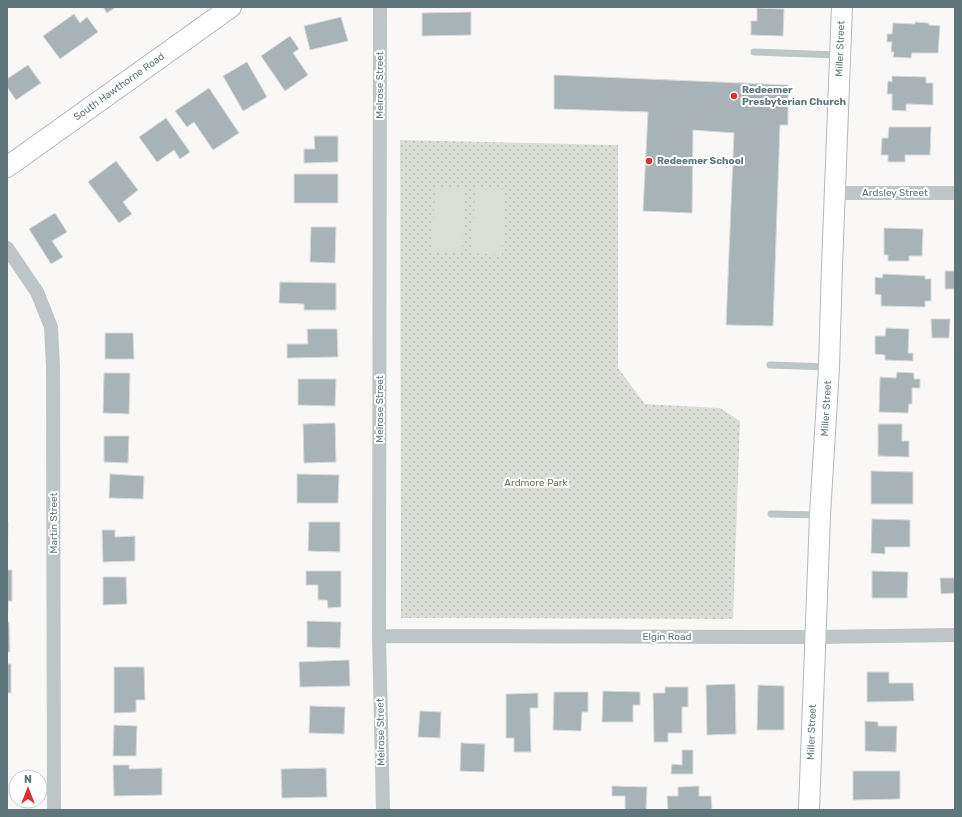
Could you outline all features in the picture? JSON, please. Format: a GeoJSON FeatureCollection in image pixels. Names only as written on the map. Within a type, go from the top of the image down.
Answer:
{"type":"FeatureCollection","features":[{"type":"Feature","properties":{"kind":"main road","name":"South Hawthorne Road"},"geometry":{"type":"LineString","coordinates":[[7,167],[231,7]]}},
{"type":"Feature","properties":{"kind":"main road","name":"Miller Street"},"geometry":{"type":"LineString","coordinates":[[809,810],[820,515],[829,367],[842,7]]}},
{"type":"Feature","properties":{"kind":"street","name":"Melrose Street"},"geometry":{"type":"LineString","coordinates":[[380,7],[379,636],[383,810]]}},
{"type":"Feature","properties":{"kind":"street","name":"Ardsley Street"},"geometry":{"type":"LineString","coordinates":[[835,193],[955,193]]}},
{"type":"Feature","properties":{"kind":"street","name":"Martin Street"},"geometry":{"type":"LineString","coordinates":[[7,248],[37,292],[51,327],[53,367],[54,810]]}},
{"type":"Feature","properties":{"kind":"street","name":"Elgin Road"},"geometry":{"type":"LineString","coordinates":[[379,636],[816,637],[955,635]]}},
{"type":"Feature","properties":{"kind":"lane"},"geometry":{"type":"LineString","coordinates":[[754,52],[840,55]]}},
{"type":"Feature","properties":{"kind":"lane"},"geometry":{"type":"LineString","coordinates":[[770,365],[829,367]]}},
{"type":"Feature","properties":{"kind":"lane"},"geometry":{"type":"LineString","coordinates":[[772,514],[820,515]]}},
{"type":"Feature","properties":{"kind":"green space","name":"Ardmore Park"},"geometry":{"type":"Polygon","coordinates":[[[400,140],[618,145],[618,368],[645,404],[720,408],[740,421],[733,619],[401,618],[400,140]]]}},
{"type":"Feature","properties":{"kind":"green space"},"geometry":{"type":"Polygon","coordinates":[[[435,187],[465,189],[462,253],[432,252],[435,187]]]}},
{"type":"Feature","properties":{"kind":"green space"},"geometry":{"type":"Polygon","coordinates":[[[475,189],[505,190],[502,255],[472,253],[475,189]]]}},
{"type":"Feature","properties":{"kind":"building"},"geometry":{"type":"Polygon","coordinates":[[[103,7],[116,7],[107,13],[103,7]]]}},
{"type":"Feature","properties":{"kind":"building"},"geometry":{"type":"Polygon","coordinates":[[[757,8],[784,9],[783,36],[751,35],[751,21],[757,21],[757,8]]]}},
{"type":"Feature","properties":{"kind":"building"},"geometry":{"type":"Polygon","coordinates":[[[471,12],[471,35],[422,36],[422,13],[471,12]]]}},
{"type":"Feature","properties":{"kind":"building"},"geometry":{"type":"Polygon","coordinates":[[[74,14],[80,23],[87,17],[98,32],[60,59],[43,36],[74,14]]]}},
{"type":"Feature","properties":{"kind":"building"},"geometry":{"type":"Polygon","coordinates":[[[341,17],[348,41],[310,50],[304,26],[341,17]]]}},
{"type":"Feature","properties":{"kind":"building"},"geometry":{"type":"Polygon","coordinates":[[[915,22],[940,26],[938,53],[912,53],[911,58],[893,57],[894,52],[891,52],[892,42],[887,42],[887,34],[892,34],[893,23],[915,24],[915,22]]]}},
{"type":"Feature","properties":{"kind":"building"},"geometry":{"type":"Polygon","coordinates":[[[290,36],[299,49],[293,53],[308,75],[285,91],[261,56],[290,36]]]}},
{"type":"Feature","properties":{"kind":"building"},"geometry":{"type":"Polygon","coordinates":[[[247,62],[267,97],[243,111],[223,76],[247,62]]]}},
{"type":"Feature","properties":{"kind":"building"},"geometry":{"type":"Polygon","coordinates":[[[28,65],[41,83],[16,100],[7,87],[7,79],[28,65]]]}},
{"type":"Feature","properties":{"kind":"building"},"geometry":{"type":"Polygon","coordinates":[[[554,75],[788,85],[788,125],[780,125],[773,326],[726,325],[734,133],[693,130],[692,213],[643,211],[648,112],[554,109],[554,75]]]}},
{"type":"Feature","properties":{"kind":"building"},"geometry":{"type":"Polygon","coordinates":[[[892,76],[926,77],[926,83],[933,83],[933,105],[906,104],[906,111],[892,110],[892,94],[887,94],[888,81],[892,82],[892,76]]]}},
{"type":"Feature","properties":{"kind":"building"},"geometry":{"type":"Polygon","coordinates":[[[209,88],[239,133],[213,150],[194,122],[187,127],[175,111],[209,88]]]}},
{"type":"Feature","properties":{"kind":"building"},"geometry":{"type":"Polygon","coordinates":[[[166,118],[190,152],[180,159],[174,150],[157,162],[139,137],[166,118]]]}},
{"type":"Feature","properties":{"kind":"building"},"geometry":{"type":"Polygon","coordinates":[[[889,127],[931,127],[930,155],[905,155],[905,162],[888,162],[888,155],[881,155],[882,138],[888,138],[889,127]]]}},
{"type":"Feature","properties":{"kind":"building"},"geometry":{"type":"Polygon","coordinates":[[[314,136],[338,136],[338,162],[304,163],[304,149],[315,149],[314,136]]]}},
{"type":"Feature","properties":{"kind":"building"},"geometry":{"type":"Polygon","coordinates":[[[116,161],[138,190],[123,202],[132,214],[119,223],[88,182],[116,161]]]}},
{"type":"Feature","properties":{"kind":"building"},"geometry":{"type":"Polygon","coordinates":[[[294,174],[338,174],[338,203],[294,203],[294,174]]]}},
{"type":"Feature","properties":{"kind":"building"},"geometry":{"type":"Polygon","coordinates":[[[55,213],[67,232],[52,241],[63,257],[51,264],[29,229],[55,213]]]}},
{"type":"Feature","properties":{"kind":"building"},"geometry":{"type":"Polygon","coordinates":[[[311,227],[336,227],[335,263],[310,262],[311,227]]]}},
{"type":"Feature","properties":{"kind":"building"},"geometry":{"type":"Polygon","coordinates":[[[884,228],[923,229],[922,256],[909,256],[909,261],[888,261],[888,255],[884,255],[884,228]]]}},
{"type":"Feature","properties":{"kind":"building"},"geometry":{"type":"Polygon","coordinates":[[[945,271],[955,271],[955,289],[945,289],[945,271]]]}},
{"type":"Feature","properties":{"kind":"building"},"geometry":{"type":"Polygon","coordinates":[[[883,274],[925,276],[925,279],[931,279],[931,301],[925,301],[925,307],[881,306],[881,295],[875,294],[875,277],[882,278],[883,274]]]}},
{"type":"Feature","properties":{"kind":"building"},"geometry":{"type":"Polygon","coordinates":[[[280,282],[336,283],[336,310],[304,310],[304,304],[279,303],[280,282]]]}},
{"type":"Feature","properties":{"kind":"building"},"geometry":{"type":"Polygon","coordinates":[[[931,319],[950,319],[949,338],[932,338],[931,319]]]}},
{"type":"Feature","properties":{"kind":"building"},"geometry":{"type":"Polygon","coordinates":[[[886,328],[909,329],[908,353],[913,353],[913,361],[885,360],[885,355],[875,354],[875,336],[885,336],[886,328]]]}},
{"type":"Feature","properties":{"kind":"building"},"geometry":{"type":"Polygon","coordinates":[[[307,329],[337,329],[338,357],[287,358],[287,344],[308,344],[307,329]]]}},
{"type":"Feature","properties":{"kind":"building"},"geometry":{"type":"Polygon","coordinates":[[[105,333],[133,333],[134,359],[105,359],[105,333]]]}},
{"type":"Feature","properties":{"kind":"building"},"geometry":{"type":"Polygon","coordinates":[[[897,372],[914,373],[914,379],[920,379],[920,388],[912,388],[912,404],[909,404],[908,413],[879,412],[880,377],[896,378],[897,372]]]}},
{"type":"Feature","properties":{"kind":"building"},"geometry":{"type":"Polygon","coordinates":[[[104,373],[130,373],[129,414],[103,413],[104,373]]]}},
{"type":"Feature","properties":{"kind":"building"},"geometry":{"type":"Polygon","coordinates":[[[298,379],[336,379],[335,406],[298,405],[298,379]]]}},
{"type":"Feature","properties":{"kind":"building"},"geometry":{"type":"Polygon","coordinates":[[[335,423],[336,462],[304,463],[303,424],[335,423]]]}},
{"type":"Feature","properties":{"kind":"building"},"geometry":{"type":"Polygon","coordinates":[[[878,424],[902,424],[902,441],[909,441],[909,457],[878,456],[878,424]]]}},
{"type":"Feature","properties":{"kind":"building"},"geometry":{"type":"Polygon","coordinates":[[[104,436],[129,436],[128,463],[104,462],[104,436]]]}},
{"type":"Feature","properties":{"kind":"building"},"geometry":{"type":"Polygon","coordinates":[[[871,471],[913,472],[913,504],[871,504],[871,471]]]}},
{"type":"Feature","properties":{"kind":"building"},"geometry":{"type":"Polygon","coordinates":[[[110,474],[144,476],[143,499],[109,498],[110,474]]]}},
{"type":"Feature","properties":{"kind":"building"},"geometry":{"type":"Polygon","coordinates":[[[297,474],[339,475],[338,503],[297,503],[297,474]]]}},
{"type":"Feature","properties":{"kind":"building"},"geometry":{"type":"Polygon","coordinates":[[[872,519],[910,520],[910,547],[885,547],[885,554],[871,553],[872,519]]]}},
{"type":"Feature","properties":{"kind":"building"},"geometry":{"type":"Polygon","coordinates":[[[309,522],[340,522],[340,552],[308,551],[309,522]]]}},
{"type":"Feature","properties":{"kind":"building"},"geometry":{"type":"Polygon","coordinates":[[[7,523],[8,523],[7,562],[7,523]]]}},
{"type":"Feature","properties":{"kind":"building"},"geometry":{"type":"Polygon","coordinates":[[[102,530],[115,530],[115,537],[135,536],[135,561],[103,562],[102,530]]]}},
{"type":"Feature","properties":{"kind":"building"},"geometry":{"type":"Polygon","coordinates":[[[7,570],[12,570],[12,601],[8,601],[8,612],[7,612],[7,570]]]}},
{"type":"Feature","properties":{"kind":"building"},"geometry":{"type":"Polygon","coordinates":[[[306,571],[341,571],[341,607],[328,608],[327,600],[318,600],[318,585],[306,585],[306,571]]]}},
{"type":"Feature","properties":{"kind":"building"},"geometry":{"type":"Polygon","coordinates":[[[872,571],[908,572],[907,598],[872,598],[872,571]]]}},
{"type":"Feature","properties":{"kind":"building"},"geometry":{"type":"Polygon","coordinates":[[[103,577],[126,577],[127,604],[103,605],[103,577]]]}},
{"type":"Feature","properties":{"kind":"building"},"geometry":{"type":"Polygon","coordinates":[[[940,578],[955,578],[955,593],[941,594],[940,578]]]}},
{"type":"Feature","properties":{"kind":"building"},"geometry":{"type":"Polygon","coordinates":[[[307,621],[341,622],[340,648],[307,647],[307,621]]]}},
{"type":"Feature","properties":{"kind":"building"},"geometry":{"type":"Polygon","coordinates":[[[7,622],[9,622],[10,652],[7,652],[7,622]]]}},
{"type":"Feature","properties":{"kind":"building"},"geometry":{"type":"Polygon","coordinates":[[[349,660],[350,686],[300,687],[299,662],[349,660]]]}},
{"type":"Feature","properties":{"kind":"building"},"geometry":{"type":"Polygon","coordinates":[[[7,664],[11,664],[11,693],[7,693],[7,664]]]}},
{"type":"Feature","properties":{"kind":"building"},"geometry":{"type":"Polygon","coordinates":[[[114,667],[144,667],[145,700],[136,700],[136,712],[114,713],[114,667]]]}},
{"type":"Feature","properties":{"kind":"building"},"geometry":{"type":"Polygon","coordinates":[[[867,672],[889,672],[889,683],[913,683],[914,701],[867,702],[867,672]]]}},
{"type":"Feature","properties":{"kind":"building"},"geometry":{"type":"Polygon","coordinates":[[[735,684],[736,734],[707,735],[706,685],[735,684]]]}},
{"type":"Feature","properties":{"kind":"building"},"geometry":{"type":"Polygon","coordinates":[[[758,685],[784,686],[784,730],[757,730],[758,685]]]}},
{"type":"Feature","properties":{"kind":"building"},"geometry":{"type":"Polygon","coordinates":[[[665,687],[688,687],[688,707],[682,707],[682,733],[668,733],[668,742],[654,742],[653,693],[665,693],[665,687]]]}},
{"type":"Feature","properties":{"kind":"building"},"geometry":{"type":"Polygon","coordinates":[[[603,691],[640,692],[640,705],[633,705],[633,722],[602,722],[603,691]]]}},
{"type":"Feature","properties":{"kind":"building"},"geometry":{"type":"Polygon","coordinates":[[[554,692],[588,692],[588,712],[582,712],[581,731],[553,730],[554,692]]]}},
{"type":"Feature","properties":{"kind":"building"},"geometry":{"type":"Polygon","coordinates":[[[538,693],[538,708],[530,708],[531,752],[514,752],[514,738],[506,738],[506,694],[538,693]]]}},
{"type":"Feature","properties":{"kind":"building"},"geometry":{"type":"Polygon","coordinates":[[[310,706],[345,707],[344,734],[309,733],[310,706]]]}},
{"type":"Feature","properties":{"kind":"building"},"geometry":{"type":"Polygon","coordinates":[[[420,711],[441,712],[440,738],[418,737],[420,711]]]}},
{"type":"Feature","properties":{"kind":"building"},"geometry":{"type":"Polygon","coordinates":[[[865,721],[878,722],[878,726],[897,726],[896,752],[865,751],[865,721]]]}},
{"type":"Feature","properties":{"kind":"building"},"geometry":{"type":"Polygon","coordinates":[[[114,725],[137,726],[136,756],[113,756],[114,725]]]}},
{"type":"Feature","properties":{"kind":"building"},"geometry":{"type":"Polygon","coordinates":[[[461,743],[485,744],[484,772],[460,771],[461,743]]]}},
{"type":"Feature","properties":{"kind":"building"},"geometry":{"type":"Polygon","coordinates":[[[682,750],[693,750],[693,774],[671,774],[672,764],[682,765],[682,750]]]}},
{"type":"Feature","properties":{"kind":"building"},"geometry":{"type":"Polygon","coordinates":[[[113,765],[129,765],[129,769],[162,768],[162,795],[114,796],[113,765]]]}},
{"type":"Feature","properties":{"kind":"building"},"geometry":{"type":"Polygon","coordinates":[[[326,768],[327,797],[282,798],[281,769],[326,768]]]}},
{"type":"Feature","properties":{"kind":"building"},"geometry":{"type":"Polygon","coordinates":[[[853,771],[900,771],[900,799],[853,800],[853,771]]]}},
{"type":"Feature","properties":{"kind":"building"},"geometry":{"type":"Polygon","coordinates":[[[612,786],[647,787],[646,810],[625,810],[625,796],[612,796],[612,786]]]}},
{"type":"Feature","properties":{"kind":"building"},"geometry":{"type":"Polygon","coordinates":[[[699,786],[699,796],[711,796],[712,810],[668,810],[667,796],[678,796],[678,787],[699,786]]]}},
{"type":"Feature","properties":{"kind":"place","name":"Redeemer Presbyterian Church"},"geometry":{"type":"Point","coordinates":[734,96]}},
{"type":"Feature","properties":{"kind":"place","name":"Redeemer School"},"geometry":{"type":"Point","coordinates":[649,161]}}]}
